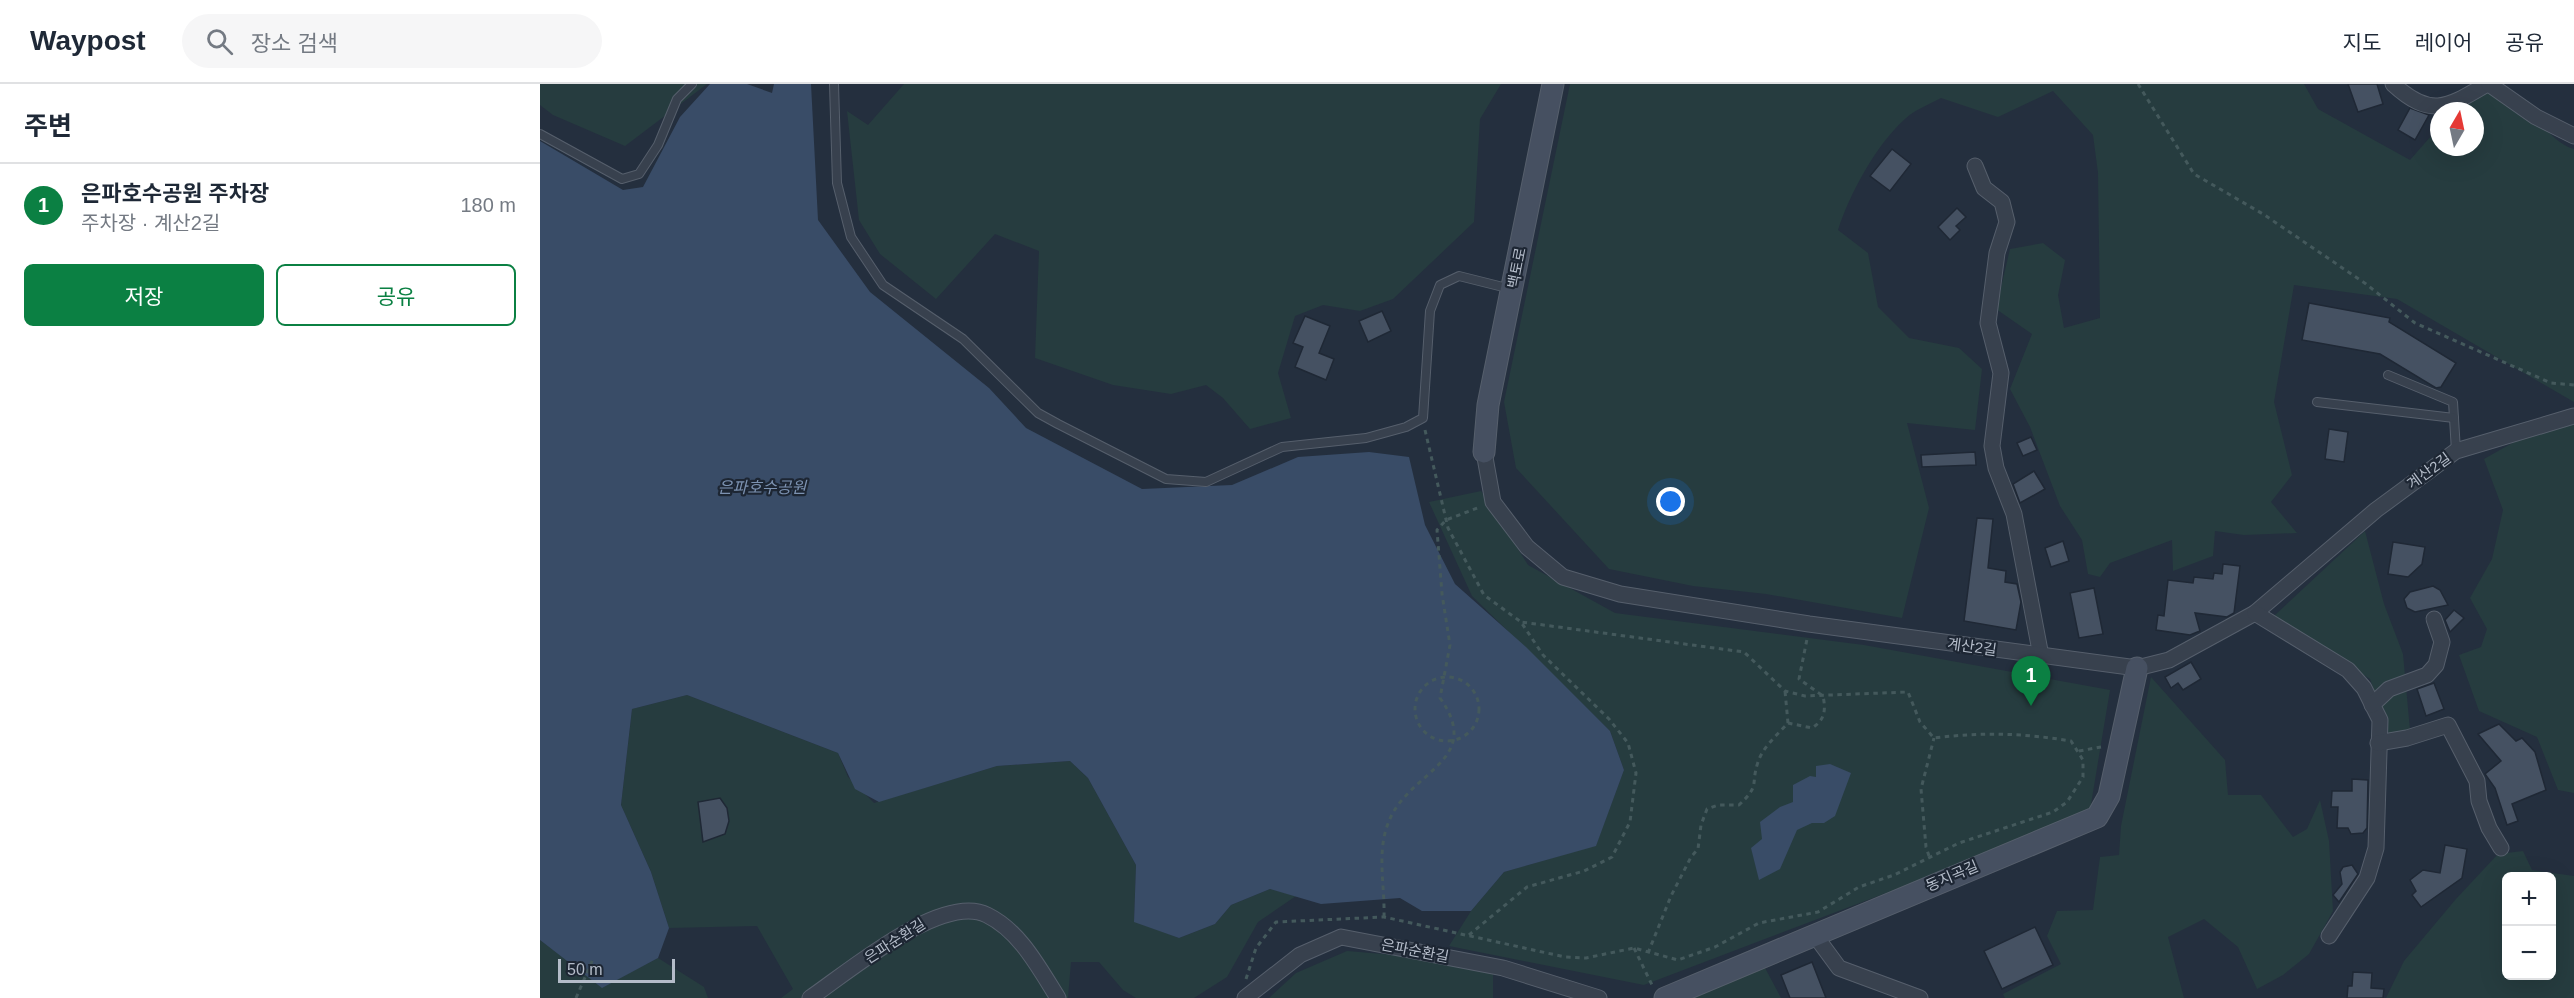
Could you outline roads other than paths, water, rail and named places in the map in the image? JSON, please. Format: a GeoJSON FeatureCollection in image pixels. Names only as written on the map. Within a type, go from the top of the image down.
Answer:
{"type":"FeatureCollection","features":[{"type":"Feature","properties":{"kind":"street","name":"백토로"},"geometry":{"type":"LineString","coordinates":[[1484,452],[1488,405],[1553,84]]}},
{"type":"Feature","properties":{"kind":"street"},"geometry":{"type":"LineString","coordinates":[[2393,84],[2408,97],[2430,107],[2446,107],[2488,84],[2536,117],[2574,136]]}},
{"type":"Feature","properties":{"kind":"street"},"geometry":{"type":"LineString","coordinates":[[1975,166],[1984,188],[2002,202],[2007,222],[1997,253],[1988,323],[2001,373],[1992,447],[1996,468],[2014,514],[2041,656]]}},
{"type":"Feature","properties":{"kind":"street","name":"계산2길"},"geometry":{"type":"LineString","coordinates":[[1484,452],[1493,502],[1527,547],[1563,577],[1620,594],[1809,624],[2137,668],[2169,660],[2255,614],[2376,510],[2456,451],[2574,416]]}},
{"type":"Feature","properties":{"kind":"street"},"geometry":{"type":"LineString","coordinates":[[2255,614],[2348,670],[2364,688],[2379,720],[2376,848],[2367,878],[2329,936]]}},
{"type":"Feature","properties":{"kind":"street"},"geometry":{"type":"LineString","coordinates":[[2372,705],[2389,689],[2427,675],[2436,665],[2442,642],[2434,619]]}},
{"type":"Feature","properties":{"kind":"street","name":"동지곡길"},"geometry":{"type":"LineString","coordinates":[[1660,994],[1814,934],[2097,818],[2109,796],[2137,668]]}},
{"type":"Feature","properties":{"kind":"street"},"geometry":{"type":"LineString","coordinates":[[2378,743],[2407,738],[2448,725],[2477,781],[2479,801],[2501,848]]}},
{"type":"Feature","properties":{"kind":"street","name":"은파순환길"},"geometry":{"type":"LineString","coordinates":[[810,998],[912,928],[937,916],[961,911],[985,913],[1004,926],[1028,951],[1058,998]]}},
{"type":"Feature","properties":{"kind":"street"},"geometry":{"type":"LineString","coordinates":[[1814,934],[1839,968],[1920,998]]}},
{"type":"Feature","properties":{"kind":"street","name":"은파순환길"},"geometry":{"type":"LineString","coordinates":[[1245,992],[1300,956],[1341,937],[1503,968],[1599,998]]}},
{"type":"Feature","properties":{"kind":"lane"},"geometry":{"type":"LineString","coordinates":[[540,134],[622,179],[639,174],[658,146],[677,99],[692,84]]}},
{"type":"Feature","properties":{"kind":"lane"},"geometry":{"type":"LineString","coordinates":[[834,84],[837,183],[851,237],[883,285],[963,339],[1038,412],[1166,479],[1206,482],[1282,447],[1366,438],[1406,427],[1423,418],[1430,311],[1440,285],[1459,276],[1513,290]]}},
{"type":"Feature","properties":{"kind":"lane"},"geometry":{"type":"LineString","coordinates":[[2388,375],[2453,402],[2456,451]]}},
{"type":"Feature","properties":{"kind":"lane"},"geometry":{"type":"LineString","coordinates":[[2317,402],[2454,418]]}},
{"type":"Feature","properties":{"kind":"water","name":"은파호수공원"},"geometry":{"type":"Polygon","coordinates":[[[710,84],[747,84],[772,93],[774,84],[811,84],[818,220],[870,292],[989,388],[1026,428],[1142,489],[1232,485],[1298,457],[1369,452],[1409,457],[1425,525],[1455,584],[1526,647],[1610,731],[1624,770],[1596,846],[1504,872],[1471,911],[1422,911],[1400,898],[1321,904],[1270,889],[1231,905],[1215,924],[1179,938],[1134,922],[1136,865],[1088,778],[1070,761],[997,766],[879,802],[855,789],[838,753],[687,695],[632,709],[621,805],[651,872],[669,928],[658,958],[602,988],[540,940],[540,141],[623,190],[643,187],[680,117],[710,84]]]}},
{"type":"Feature","properties":{"kind":"water"},"geometry":{"type":"Polygon","coordinates":[[[1830,764],[1851,773],[1835,816],[1824,823],[1812,823],[1797,830],[1780,869],[1759,880],[1751,848],[1762,839],[1760,822],[1780,807],[1793,802],[1793,785],[1810,776],[1816,777],[1816,766],[1830,764]]]}},
{"type":"Feature","properties":{"kind":"place","name":"은파호수공원 주차장"},"geometry":{"type":"Point","coordinates":[2031,706]}}]}
